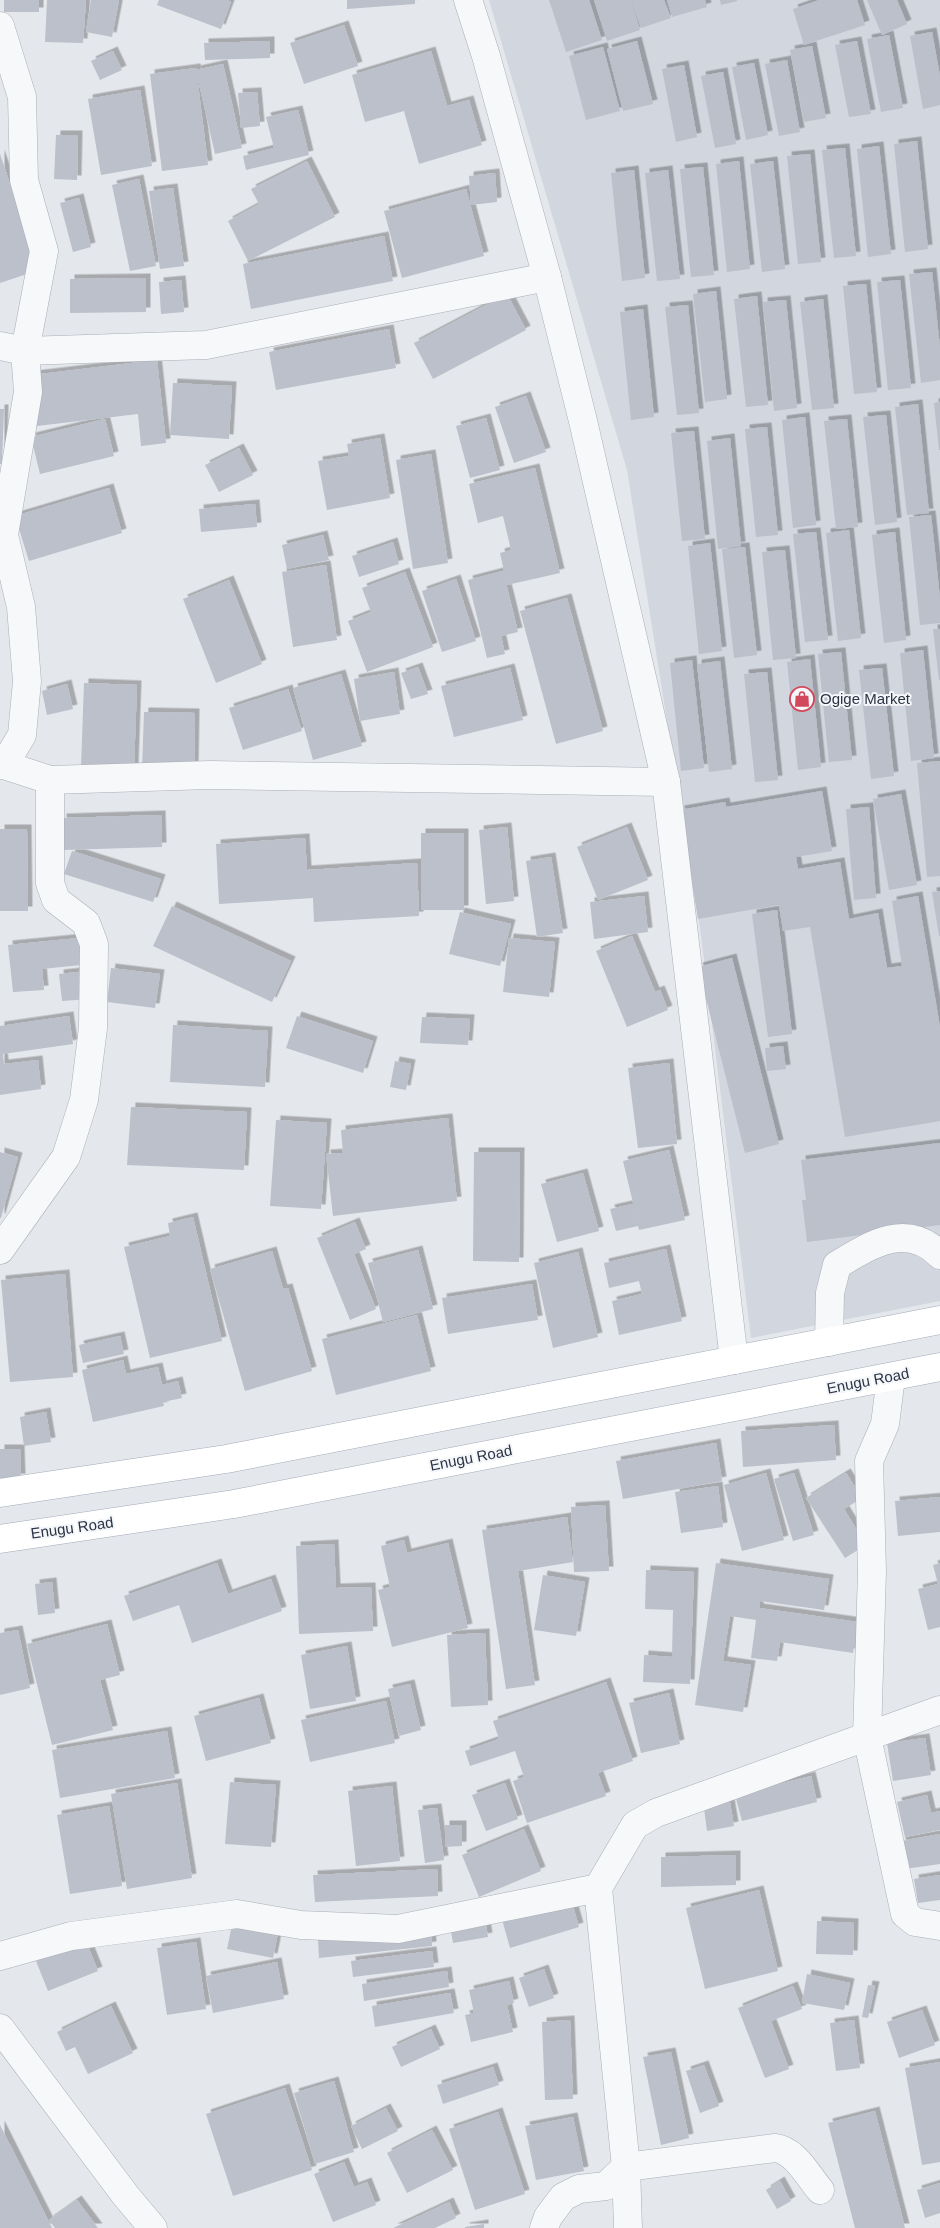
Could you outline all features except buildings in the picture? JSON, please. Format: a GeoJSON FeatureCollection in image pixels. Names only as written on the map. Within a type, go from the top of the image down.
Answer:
{"type":"FeatureCollection","features":[{"type":"Feature","properties":{"kind":"main road"},"geometry":{"type":"LineString","coordinates":[[0,1492],[226,1459],[940,1320]]}},
{"type":"Feature","properties":{"kind":"main road","name":"Enugu Road"},"geometry":{"type":"LineString","coordinates":[[0,1539],[234,1504],[940,1367]]}},
{"type":"Feature","properties":{"kind":"street"},"geometry":{"type":"LineString","coordinates":[[468,0],[486,56],[547,277],[583,421],[666,782],[734,1360]]}},
{"type":"Feature","properties":{"kind":"street"},"geometry":{"type":"LineString","coordinates":[[0,26],[22,97],[24,180],[44,250],[12,349],[28,392],[4,536],[21,606],[27,681],[22,735],[2,765],[50,780],[210,775],[666,782]]}},
{"type":"Feature","properties":{"kind":"street"},"geometry":{"type":"LineString","coordinates":[[12,349],[206,345],[547,277]]}},
{"type":"Feature","properties":{"kind":"street"},"geometry":{"type":"LineString","coordinates":[[0,1250],[66,1157],[84,1100],[93,1028],[94,944],[86,923],[56,900],[50,883],[50,780]]}},
{"type":"Feature","properties":{"kind":"street"},"geometry":{"type":"LineString","coordinates":[[829,1342],[830,1293],[837,1265],[872,1244],[906,1236],[930,1244],[940,1255]]}},
{"type":"Feature","properties":{"kind":"street"},"geometry":{"type":"LineString","coordinates":[[891,1377],[884,1424],[869,1461],[872,1571],[867,1737],[905,1914],[915,1922],[940,1926]]}},
{"type":"Feature","properties":{"kind":"street"},"geometry":{"type":"LineString","coordinates":[[628,2228],[626,2167],[598,1888],[635,1825],[656,1813],[940,1710]]}},
{"type":"Feature","properties":{"kind":"street"},"geometry":{"type":"LineString","coordinates":[[0,1956],[71,1936],[236,1914],[301,1925],[398,1929],[598,1888]]}},
{"type":"Feature","properties":{"kind":"street"},"geometry":{"type":"LineString","coordinates":[[0,2028],[126,2196],[153,2228]]}},
{"type":"Feature","properties":{"kind":"street"},"geometry":{"type":"LineString","coordinates":[[544,2228],[548,2217],[563,2197],[579,2189],[606,2186],[626,2167],[775,2148],[784,2149],[820,2190]]}},
{"type":"Feature","properties":{"kind":"shaded area","name":"Ogige Market"},"geometry":{"type":"Polygon","coordinates":[[[489,0],[940,0],[940,1301],[751,1338],[700,928],[627,470],[489,0]]]}},
{"type":"Feature","properties":{"kind":"place","name":"Ogige Market"},"geometry":{"type":"Point","coordinates":[802,699]}}]}
